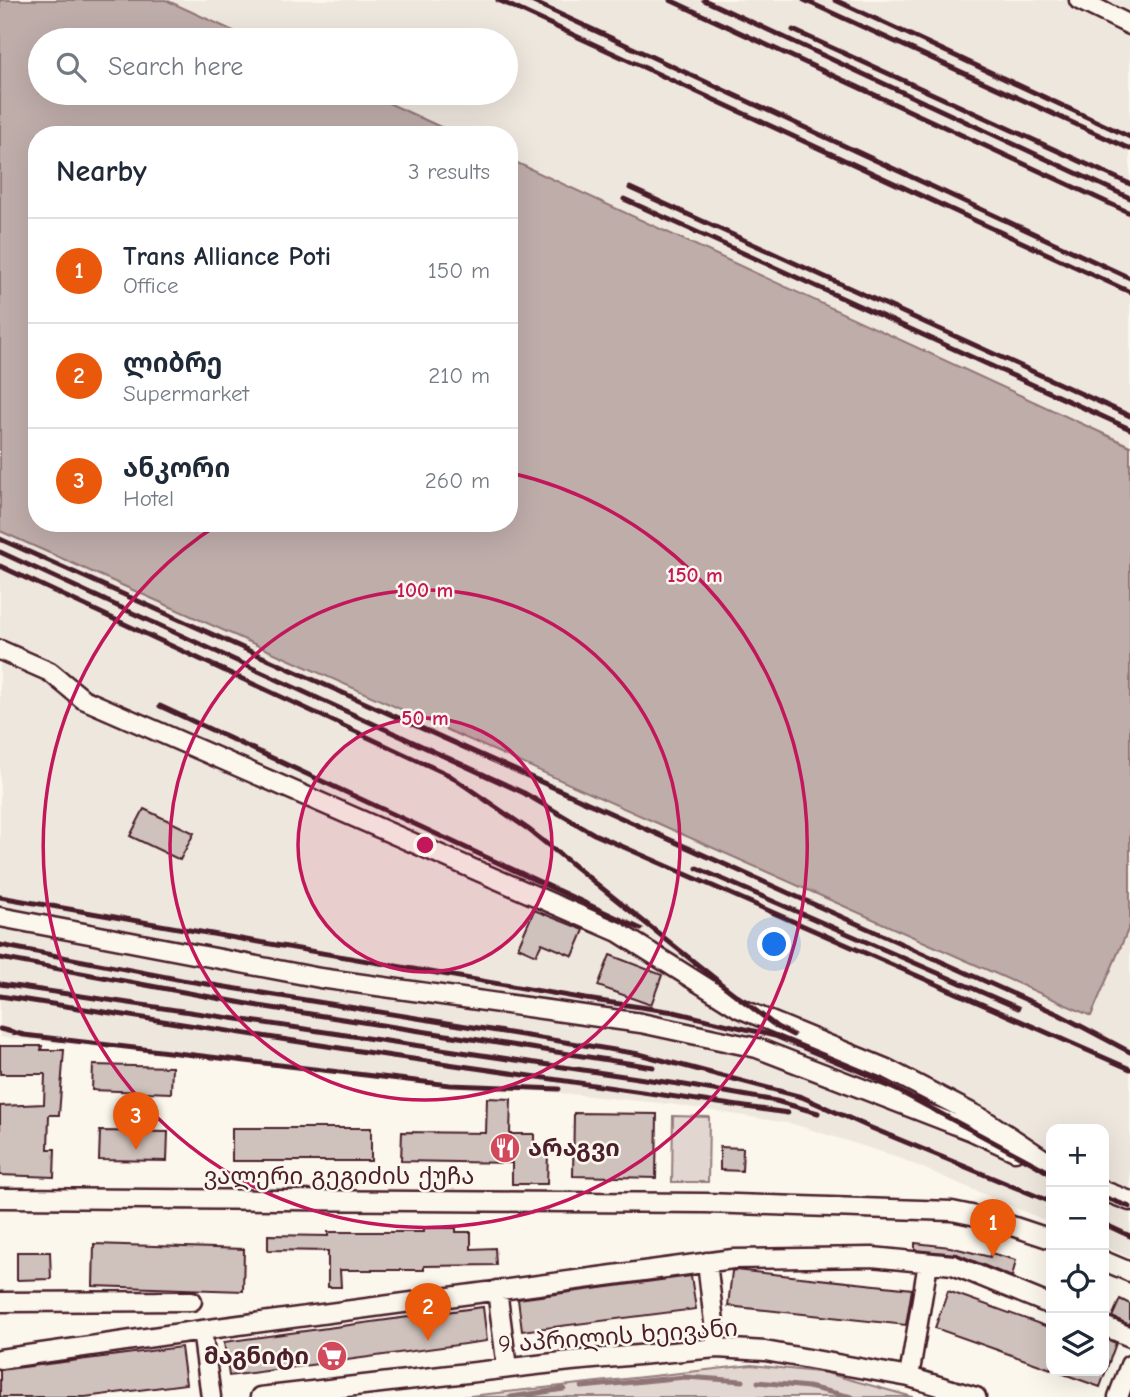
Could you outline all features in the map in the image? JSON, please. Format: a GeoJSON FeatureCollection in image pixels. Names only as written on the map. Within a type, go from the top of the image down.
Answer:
{"type":"FeatureCollection","features":[{"type":"Feature","properties":{"kind":"street"},"geometry":{"type":"LineString","coordinates":[[1079,0],[1130,25]]}},
{"type":"Feature","properties":{"kind":"street"},"geometry":{"type":"LineString","coordinates":[[0,650],[50,672],[83,699],[618,932],[738,1008],[887,1069],[985,1120],[1046,1163]]}},
{"type":"Feature","properties":{"kind":"street"},"geometry":{"type":"LineString","coordinates":[[0,917],[320,978],[641,1023],[757,1048],[972,1130],[1046,1164]]}},
{"type":"Feature","properties":{"kind":"street"},"geometry":{"type":"LineString","coordinates":[[1109,1193],[1130,1201]]}},
{"type":"Feature","properties":{"kind":"street","name":"ვალერი გეგიძის ქუჩა"},"geometry":{"type":"LineString","coordinates":[[0,1198],[706,1203],[952,1211],[991,1219],[1046,1237]]}},
{"type":"Feature","properties":{"kind":"street"},"geometry":{"type":"LineString","coordinates":[[0,1359],[733,1259],[872,1257],[953,1265],[1046,1303]]}},
{"type":"Feature","properties":{"kind":"street"},"geometry":{"type":"LineString","coordinates":[[707,1262],[717,1348]]}},
{"type":"Feature","properties":{"kind":"street"},"geometry":{"type":"LineString","coordinates":[[909,1377],[928,1263]]}},
{"type":"Feature","properties":{"kind":"street"},"geometry":{"type":"LineString","coordinates":[[1109,1263],[1130,1272]]}},
{"type":"Feature","properties":{"kind":"street"},"geometry":{"type":"LineString","coordinates":[[497,1290],[507,1368]]}},
{"type":"Feature","properties":{"kind":"street"},"geometry":{"type":"LineString","coordinates":[[0,1301],[192,1301]]}},
{"type":"Feature","properties":{"kind":"street"},"geometry":{"type":"LineString","coordinates":[[1109,1328],[1130,1337]]}},
{"type":"Feature","properties":{"kind":"street"},"geometry":{"type":"LineString","coordinates":[[202,1330],[211,1397]]}},
{"type":"Feature","properties":{"kind":"street","name":"9 აპრილის ხეივანი"},"geometry":{"type":"LineString","coordinates":[[260,1397],[507,1368],[717,1348],[765,1351],[909,1377],[976,1397]]}},
{"type":"Feature","properties":{"kind":"street"},"geometry":{"type":"LineString","coordinates":[[1118,1397],[1130,1365]]}},
{"type":"Feature","properties":{"kind":"shaded area"},"geometry":{"type":"Polygon","coordinates":[[[0,0],[166,0],[227,28],[28,28],[28,105],[393,105],[438,126],[28,126],[28,532],[518,532],[518,163],[1130,446],[1130,925],[1091,1016],[0,531],[0,0]]]}},
{"type":"Feature","properties":{"kind":"shaded area"},"geometry":{"type":"Polygon","coordinates":[[[166,0],[1130,0],[1130,446],[518,163],[518,126],[438,126],[393,105],[518,105],[518,28],[227,28],[166,0]]]}},
{"type":"Feature","properties":{"kind":"shaded area"},"geometry":{"type":"Polygon","coordinates":[[[0,531],[1090,1016],[1130,925],[1130,1258],[1109,1248],[1109,1124],[1046,1124],[1046,1221],[895,1156],[793,1124],[670,1104],[0,1037],[0,531]]]}},
{"type":"Feature","properties":{"kind":"shaded area"},"geometry":{"type":"Polygon","coordinates":[[[673,1116],[709,1117],[708,1182],[672,1182],[673,1116]]]}},
{"type":"Feature","properties":{"kind":"shaded area"},"geometry":{"type":"Polygon","coordinates":[[[752,1365],[826,1373],[913,1397],[461,1397],[752,1365]]]}},
{"type":"Feature","properties":{"kind":"building"},"geometry":{"type":"Polygon","coordinates":[[[144,809],[194,833],[180,860],[130,836],[144,809]]]}},
{"type":"Feature","properties":{"kind":"building"},"geometry":{"type":"Polygon","coordinates":[[[534,910],[584,930],[573,956],[542,943],[536,955],[518,947],[534,910]]]}},
{"type":"Feature","properties":{"kind":"building"},"geometry":{"type":"Polygon","coordinates":[[[610,955],[662,975],[651,1005],[598,986],[610,955]]]}},
{"type":"Feature","properties":{"kind":"building"},"geometry":{"type":"Polygon","coordinates":[[[0,1046],[42,1046],[41,1050],[64,1050],[59,1115],[49,1115],[48,1149],[55,1149],[54,1177],[0,1175],[0,1106],[44,1104],[45,1074],[0,1074],[0,1046]]]}},
{"type":"Feature","properties":{"kind":"building"},"geometry":{"type":"Polygon","coordinates":[[[93,1065],[172,1067],[171,1093],[92,1090],[93,1065]]]}},
{"type":"Feature","properties":{"kind":"building"},"geometry":{"type":"Polygon","coordinates":[[[487,1098],[511,1099],[510,1134],[534,1134],[534,1152],[548,1153],[547,1184],[512,1184],[512,1163],[401,1161],[402,1132],[486,1133],[487,1098]]]}},
{"type":"Feature","properties":{"kind":"building"},"geometry":{"type":"Polygon","coordinates":[[[574,1113],[657,1114],[656,1178],[573,1176],[574,1113]]]}},
{"type":"Feature","properties":{"kind":"building"},"geometry":{"type":"Polygon","coordinates":[[[232,1128],[371,1128],[371,1161],[232,1161],[232,1128]]]}},
{"type":"Feature","properties":{"kind":"building"},"geometry":{"type":"Polygon","coordinates":[[[100,1131],[168,1132],[167,1161],[99,1160],[100,1131]]]}},
{"type":"Feature","properties":{"kind":"building"},"geometry":{"type":"Polygon","coordinates":[[[720,1147],[743,1148],[742,1171],[720,1170],[720,1147]]]}},
{"type":"Feature","properties":{"kind":"building"},"geometry":{"type":"Polygon","coordinates":[[[424,1228],[456,1228],[456,1232],[471,1232],[471,1249],[495,1248],[496,1265],[424,1266],[424,1270],[340,1270],[341,1287],[328,1287],[328,1251],[268,1250],[268,1235],[328,1236],[328,1232],[424,1232],[424,1228]]]}},
{"type":"Feature","properties":{"kind":"building"},"geometry":{"type":"Polygon","coordinates":[[[915,1243],[950,1247],[990,1257],[991,1253],[1016,1260],[1012,1277],[957,1254],[915,1250],[915,1243]]]}},
{"type":"Feature","properties":{"kind":"building"},"geometry":{"type":"Polygon","coordinates":[[[94,1244],[244,1249],[243,1291],[93,1286],[94,1244]]]}},
{"type":"Feature","properties":{"kind":"building"},"geometry":{"type":"Polygon","coordinates":[[[17,1252],[50,1252],[51,1279],[17,1280],[17,1252]]]}},
{"type":"Feature","properties":{"kind":"building"},"geometry":{"type":"Polygon","coordinates":[[[732,1271],[912,1289],[906,1325],[728,1306],[732,1271]]]}},
{"type":"Feature","properties":{"kind":"building"},"geometry":{"type":"Polygon","coordinates":[[[691,1276],[696,1309],[522,1331],[518,1299],[691,1276]]]}},
{"type":"Feature","properties":{"kind":"building"},"geometry":{"type":"Polygon","coordinates":[[[948,1291],[1046,1326],[1046,1367],[935,1328],[948,1291]]]}},
{"type":"Feature","properties":{"kind":"building"},"geometry":{"type":"Polygon","coordinates":[[[1120,1299],[1130,1304],[1130,1325],[1112,1317],[1120,1299]]]}},
{"type":"Feature","properties":{"kind":"building"},"geometry":{"type":"Polygon","coordinates":[[[483,1307],[487,1341],[229,1376],[224,1342],[483,1307]]]}},
{"type":"Feature","properties":{"kind":"building"},"geometry":{"type":"Polygon","coordinates":[[[1109,1340],[1116,1343],[1109,1362],[1109,1340]]]}},
{"type":"Feature","properties":{"kind":"building"},"geometry":{"type":"Polygon","coordinates":[[[181,1347],[186,1384],[85,1397],[0,1397],[0,1370],[181,1347]]]}},
{"type":"Feature","properties":{"kind":"building"},"geometry":{"type":"Polygon","coordinates":[[[1069,1376],[1104,1376],[1100,1387],[1069,1376]]]}},
{"type":"Feature","properties":{"kind":"waterway"},"geometry":{"type":"LineString","coordinates":[[582,1387],[685,1377],[743,1381]]}},
{"type":"Feature","properties":{"kind":"waterway"},"geometry":{"type":"LineString","coordinates":[[758,1382],[808,1387],[852,1397]]}},
{"type":"Feature","properties":{"kind":"waterway"},"geometry":{"type":"LineString","coordinates":[[511,1397],[564,1389]]}},
{"type":"Feature","properties":{"kind":"railway"},"geometry":{"type":"LineString","coordinates":[[498,0],[1130,292]]}},
{"type":"Feature","properties":{"kind":"railway"},"geometry":{"type":"LineString","coordinates":[[529,0],[1130,278]]}},
{"type":"Feature","properties":{"kind":"railway"},"geometry":{"type":"LineString","coordinates":[[670,0],[1130,213]]}},
{"type":"Feature","properties":{"kind":"railway"},"geometry":{"type":"LineString","coordinates":[[704,0],[1130,198]]}},
{"type":"Feature","properties":{"kind":"railway"},"geometry":{"type":"LineString","coordinates":[[804,0],[1130,149]]}},
{"type":"Feature","properties":{"kind":"railway"},"geometry":{"type":"LineString","coordinates":[[835,0],[1130,137]]}},
{"type":"Feature","properties":{"kind":"railway"},"geometry":{"type":"LineString","coordinates":[[793,30],[1130,184]]}},
{"type":"Feature","properties":{"kind":"railway"},"geometry":{"type":"LineString","coordinates":[[630,188],[1130,416]]}},
{"type":"Feature","properties":{"kind":"railway"},"geometry":{"type":"LineString","coordinates":[[624,199],[1130,429]]}},
{"type":"Feature","properties":{"kind":"railway"},"geometry":{"type":"LineString","coordinates":[[0,539],[1058,1014],[1130,1052]]}},
{"type":"Feature","properties":{"kind":"railway"},"geometry":{"type":"LineString","coordinates":[[0,552],[524,793],[594,834],[1130,1069]]}},
{"type":"Feature","properties":{"kind":"railway"},"geometry":{"type":"LineString","coordinates":[[0,566],[449,775],[528,829],[718,981]]}},
{"type":"Feature","properties":{"kind":"railway"},"geometry":{"type":"LineString","coordinates":[[160,706],[641,929]]}},
{"type":"Feature","properties":{"kind":"railway"},"geometry":{"type":"LineString","coordinates":[[697,868],[1018,1008]]}},
{"type":"Feature","properties":{"kind":"railway"},"geometry":{"type":"LineString","coordinates":[[0,897],[674,1012],[775,1036],[871,1076],[1046,1170]]}},
{"type":"Feature","properties":{"kind":"railway"},"geometry":{"type":"LineString","coordinates":[[0,945],[182,980],[639,1054],[802,1097],[1046,1200]]}},
{"type":"Feature","properties":{"kind":"railway"},"geometry":{"type":"LineString","coordinates":[[0,958],[259,1006],[653,1067]]}},
{"type":"Feature","properties":{"kind":"railway"},"geometry":{"type":"LineString","coordinates":[[711,976],[777,1027],[793,1035]]}},
{"type":"Feature","properties":{"kind":"railway"},"geometry":{"type":"LineString","coordinates":[[0,984],[685,1085],[776,1101],[818,1113]]}},
{"type":"Feature","properties":{"kind":"railway"},"geometry":{"type":"LineString","coordinates":[[0,996],[788,1113]]}},
{"type":"Feature","properties":{"kind":"railway"},"geometry":{"type":"LineString","coordinates":[[0,1029],[24,1035],[450,1085],[559,1089]]}},
{"type":"Feature","properties":{"kind":"railway"},"geometry":{"type":"LineString","coordinates":[[1109,1199],[1130,1207]]}},
{"type":"Feature","properties":{"kind":"railway"},"geometry":{"type":"LineString","coordinates":[[1109,1226],[1130,1236]]}},
{"type":"Feature","properties":{"kind":"place","name":"არაგვი"},"geometry":{"type":"Point","coordinates":[505,1148]}},
{"type":"Feature","properties":{"kind":"place","name":"ანკორი"},"geometry":{"type":"Point","coordinates":[136,1150]}},
{"type":"Feature","properties":{"kind":"place","name":"Trans Alliance Poti"},"geometry":{"type":"Point","coordinates":[993,1257]}},
{"type":"Feature","properties":{"kind":"place","name":"ლიბრე"},"geometry":{"type":"Point","coordinates":[428,1341]}},
{"type":"Feature","properties":{"kind":"place","name":"მაგნიტი"},"geometry":{"type":"Point","coordinates":[332,1356]}}]}
